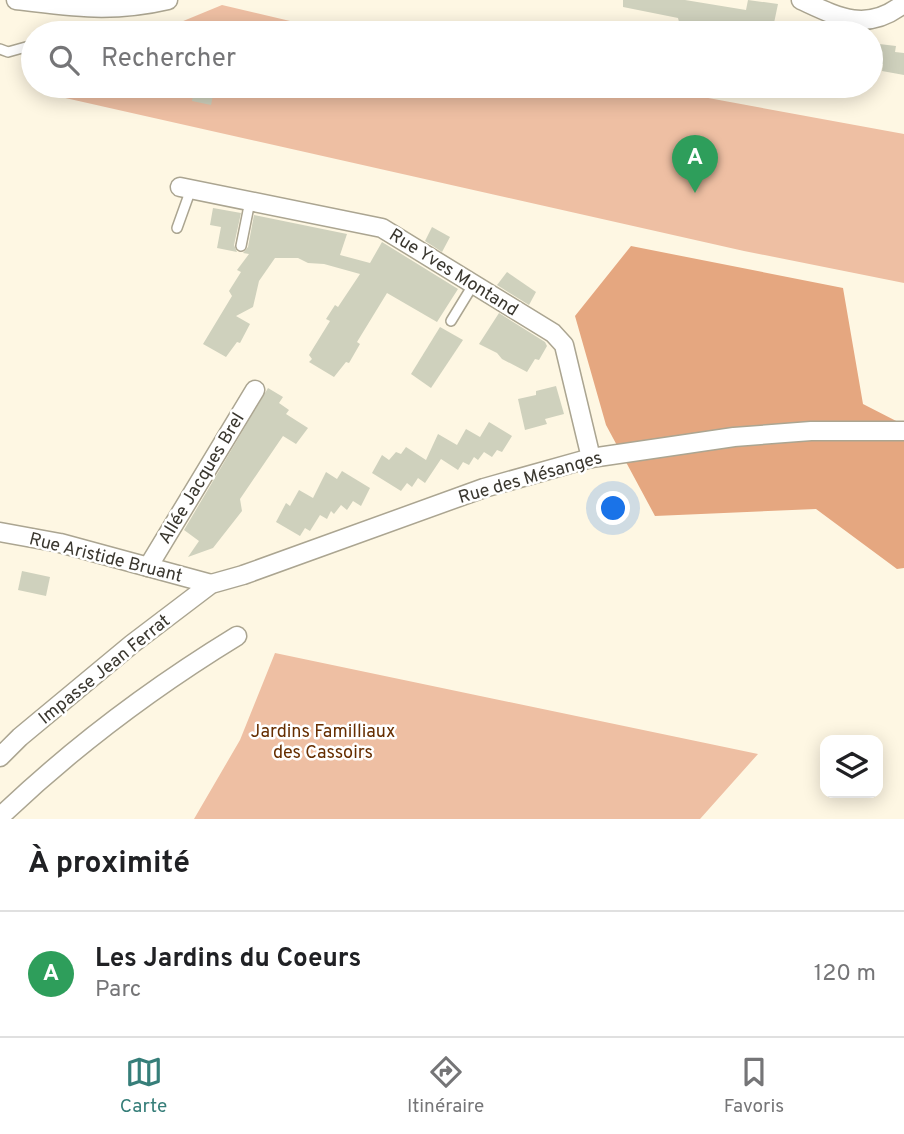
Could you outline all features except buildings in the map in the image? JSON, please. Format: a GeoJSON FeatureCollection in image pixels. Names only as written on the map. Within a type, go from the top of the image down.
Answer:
{"type":"FeatureCollection","features":[{"type":"Feature","properties":{"kind":"street"},"geometry":{"type":"LineString","coordinates":[[0,1],[5,0]]}},
{"type":"Feature","properties":{"kind":"street"},"geometry":{"type":"LineString","coordinates":[[16,0],[92,9],[137,7],[168,0]]}},
{"type":"Feature","properties":{"kind":"street"},"geometry":{"type":"LineString","coordinates":[[801,0],[832,15],[869,21],[884,18],[899,6]]}},
{"type":"Feature","properties":{"kind":"street","name":"Rue Yves Montand"},"geometry":{"type":"LineString","coordinates":[[185,188],[382,228],[553,332],[564,345],[592,458]]}},
{"type":"Feature","properties":{"kind":"street","name":"Allée Jacques Brel"},"geometry":{"type":"LineString","coordinates":[[148,567],[255,390]]}},
{"type":"Feature","properties":{"kind":"street","name":"Rue des Mésanges"},"geometry":{"type":"LineString","coordinates":[[211,584],[243,575],[484,488],[592,458],[734,437],[811,431],[904,431]]}},
{"type":"Feature","properties":{"kind":"street","name":"Rue Aristide Bruant"},"geometry":{"type":"LineString","coordinates":[[0,532],[60,543],[211,584]]}},
{"type":"Feature","properties":{"kind":"street","name":"Impasse Jean Ferrat"},"geometry":{"type":"LineString","coordinates":[[0,757],[20,737],[122,653],[211,584]]}},
{"type":"Feature","properties":{"kind":"street"},"geometry":{"type":"LineString","coordinates":[[0,817],[117,716],[237,636]]}},
{"type":"Feature","properties":{"kind":"lane"},"geometry":{"type":"LineString","coordinates":[[0,49],[8,52],[21,48]]}},
{"type":"Feature","properties":{"kind":"lane"},"geometry":{"type":"LineString","coordinates":[[177,228],[185,188]]}},
{"type":"Feature","properties":{"kind":"lane"},"geometry":{"type":"LineString","coordinates":[[241,246],[250,201]]}},
{"type":"Feature","properties":{"kind":"lane"},"geometry":{"type":"LineString","coordinates":[[451,321],[473,285]]}},
{"type":"Feature","properties":{"kind":"green space"},"geometry":{"type":"Polygon","coordinates":[[[222,5],[290,21],[183,21],[222,5]]]}},
{"type":"Feature","properties":{"kind":"green space"},"geometry":{"type":"Polygon","coordinates":[[[65,98],[708,98],[904,134],[904,283],[744,251],[65,98]]]}},
{"type":"Feature","properties":{"kind":"green space","name":"Jardins Familliaux des Cassoirs"},"geometry":{"type":"Polygon","coordinates":[[[275,653],[758,754],[700,819],[194,819],[240,740],[275,653]]]}},
{"type":"Feature","properties":{"kind":"shaded area"},"geometry":{"type":"Polygon","coordinates":[[[631,246],[843,288],[863,404],[904,425],[904,568],[897,569],[816,509],[655,516],[606,425],[575,316],[631,246]]]}},
{"type":"Feature","properties":{"kind":"place","name":"Les Jardins du Coeurs"},"geometry":{"type":"Point","coordinates":[695,193]}}]}
